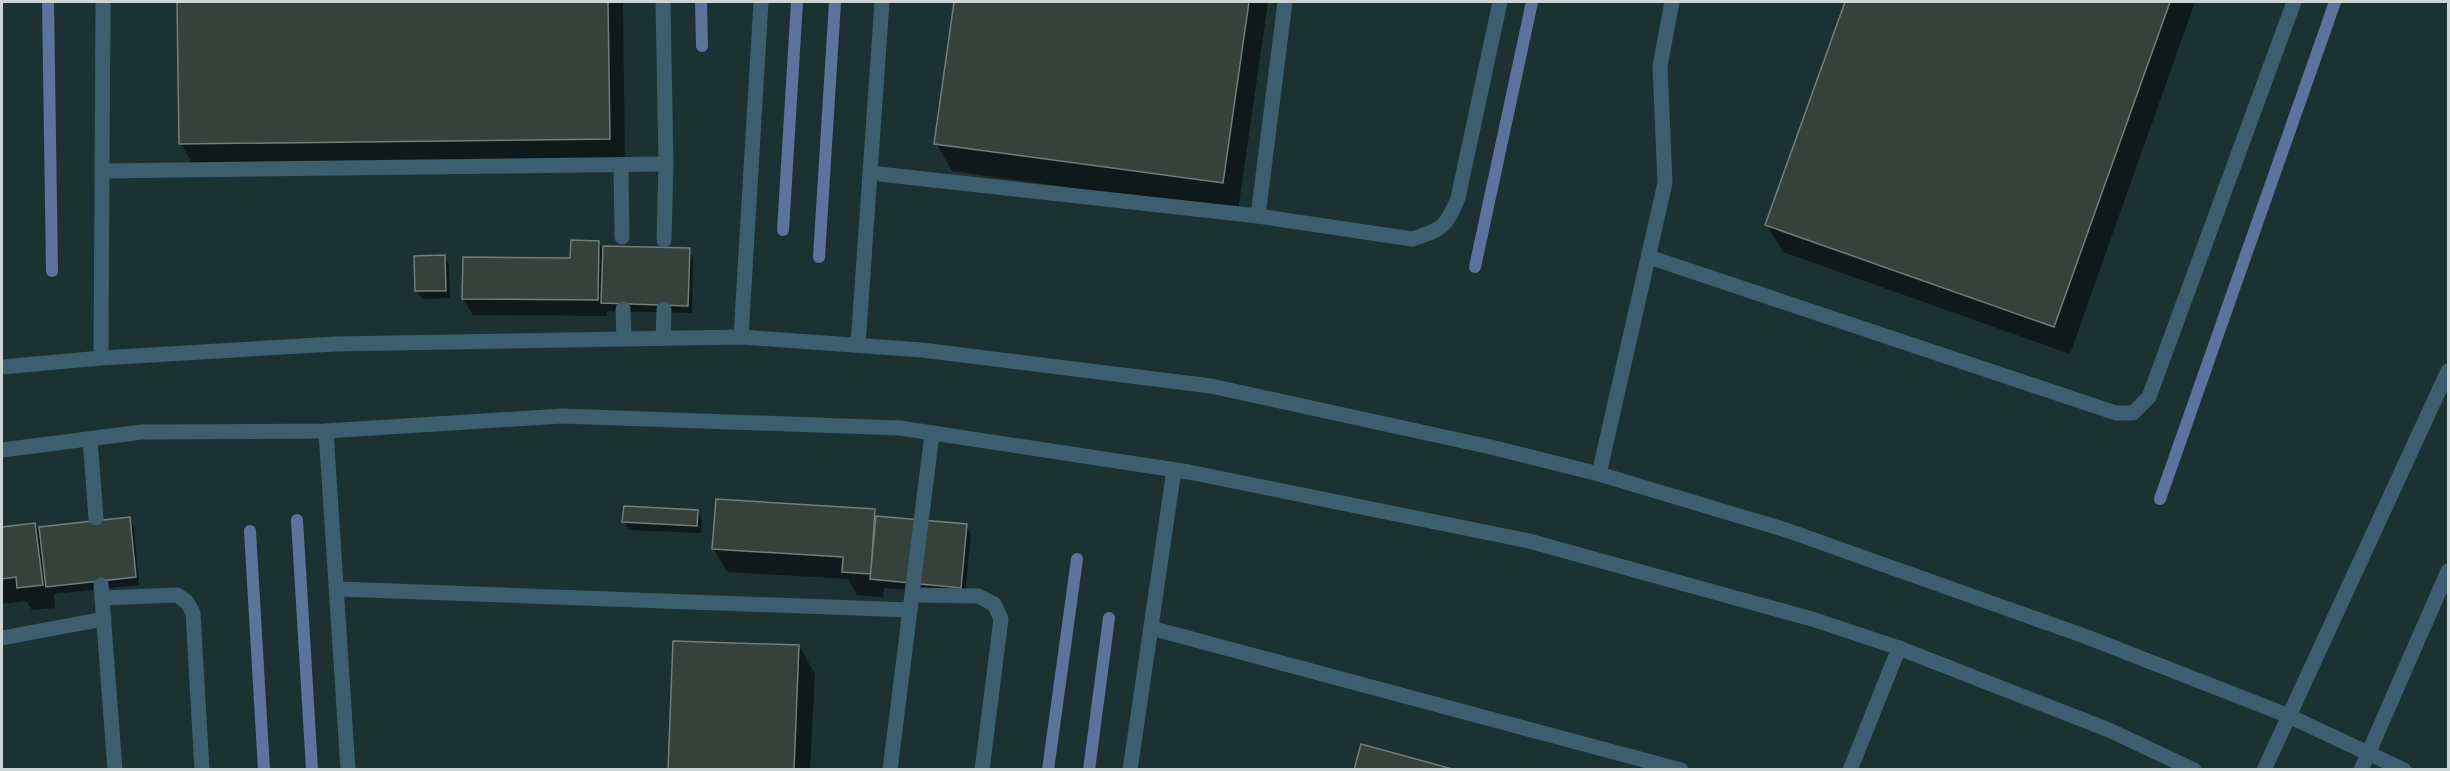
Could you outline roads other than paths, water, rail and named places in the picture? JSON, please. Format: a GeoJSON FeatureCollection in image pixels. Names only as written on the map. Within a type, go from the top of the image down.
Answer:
{"type":"FeatureCollection","features":[{"type":"Feature","properties":{"kind":"lane"},"geometry":{"type":"LineString","coordinates":[[101,358],[104,2]]}},
{"type":"Feature","properties":{"kind":"lane"},"geometry":{"type":"LineString","coordinates":[[663,2],[666,165],[664,240]]}},
{"type":"Feature","properties":{"kind":"lane"},"geometry":{"type":"LineString","coordinates":[[741,337],[761,2]]}},
{"type":"Feature","properties":{"kind":"lane"},"geometry":{"type":"LineString","coordinates":[[858,345],[882,2]]}},
{"type":"Feature","properties":{"kind":"lane"},"geometry":{"type":"LineString","coordinates":[[1258,216],[1285,2]]}},
{"type":"Feature","properties":{"kind":"lane"},"geometry":{"type":"LineString","coordinates":[[870,173],[1258,216],[1412,240],[1436,232],[1449,219],[1458,198],[1500,2]]}},
{"type":"Feature","properties":{"kind":"lane"},"geometry":{"type":"LineString","coordinates":[[1599,474],[1665,183],[1660,66],[1672,2]]}},
{"type":"Feature","properties":{"kind":"lane"},"geometry":{"type":"LineString","coordinates":[[1649,257],[2116,413],[2133,413],[2150,397],[2294,2]]}},
{"type":"Feature","properties":{"kind":"lane"},"geometry":{"type":"LineString","coordinates":[[621,165],[622,237]]}},
{"type":"Feature","properties":{"kind":"lane"},"geometry":{"type":"LineString","coordinates":[[103,171],[666,165]]}},
{"type":"Feature","properties":{"kind":"lane"},"geometry":{"type":"LineString","coordinates":[[623,309],[624,339]]}},
{"type":"Feature","properties":{"kind":"lane"},"geometry":{"type":"LineString","coordinates":[[663,338],[664,309]]}},
{"type":"Feature","properties":{"kind":"lane"},"geometry":{"type":"LineString","coordinates":[[2,367],[101,358],[335,344],[741,337],[922,350],[1211,386],[1495,448],[1599,474],[1786,530],[2087,638],[2289,716],[2404,770]]}},
{"type":"Feature","properties":{"kind":"lane"},"geometry":{"type":"LineString","coordinates":[[2265,770],[2448,371]]}},
{"type":"Feature","properties":{"kind":"lane"},"geometry":{"type":"LineString","coordinates":[[2,450],[142,432],[326,430],[562,416],[900,428],[1174,470],[1529,542],[1812,619],[1899,648],[2109,730],[2194,770]]}},
{"type":"Feature","properties":{"kind":"lane"},"geometry":{"type":"LineString","coordinates":[[326,430],[348,770]]}},
{"type":"Feature","properties":{"kind":"lane"},"geometry":{"type":"LineString","coordinates":[[890,770],[932,434]]}},
{"type":"Feature","properties":{"kind":"lane"},"geometry":{"type":"LineString","coordinates":[[90,439],[96,518]]}},
{"type":"Feature","properties":{"kind":"lane"},"geometry":{"type":"LineString","coordinates":[[1130,770],[1174,470]]}},
{"type":"Feature","properties":{"kind":"lane"},"geometry":{"type":"LineString","coordinates":[[2361,770],[2448,571]]}},
{"type":"Feature","properties":{"kind":"lane"},"geometry":{"type":"LineString","coordinates":[[338,589],[911,602],[978,596],[994,604],[1002,619],[982,770]]}},
{"type":"Feature","properties":{"kind":"lane"},"geometry":{"type":"LineString","coordinates":[[115,770],[102,592],[177,595],[187,602],[193,613],[202,770]]}},
{"type":"Feature","properties":{"kind":"lane"},"geometry":{"type":"LineString","coordinates":[[2,638],[104,619]]}},
{"type":"Feature","properties":{"kind":"lane"},"geometry":{"type":"LineString","coordinates":[[1151,628],[1681,770]]}},
{"type":"Feature","properties":{"kind":"lane"},"geometry":{"type":"LineString","coordinates":[[1850,770],[1899,648]]}},
{"type":"Feature","properties":{"kind":"waterway"},"geometry":{"type":"LineString","coordinates":[[48,2],[52,271]]}},
{"type":"Feature","properties":{"kind":"waterway"},"geometry":{"type":"LineString","coordinates":[[701,2],[702,46]]}},
{"type":"Feature","properties":{"kind":"waterway"},"geometry":{"type":"LineString","coordinates":[[783,230],[797,2]]}},
{"type":"Feature","properties":{"kind":"waterway"},"geometry":{"type":"LineString","coordinates":[[819,257],[835,2]]}},
{"type":"Feature","properties":{"kind":"waterway"},"geometry":{"type":"LineString","coordinates":[[1475,267],[1532,2]]}},
{"type":"Feature","properties":{"kind":"waterway"},"geometry":{"type":"LineString","coordinates":[[2160,499],[2335,2]]}},
{"type":"Feature","properties":{"kind":"waterway"},"geometry":{"type":"LineString","coordinates":[[297,520],[312,770]]}},
{"type":"Feature","properties":{"kind":"waterway"},"geometry":{"type":"LineString","coordinates":[[250,531],[264,770]]}},
{"type":"Feature","properties":{"kind":"waterway"},"geometry":{"type":"LineString","coordinates":[[1048,770],[1077,559]]}},
{"type":"Feature","properties":{"kind":"waterway"},"geometry":{"type":"LineString","coordinates":[[1089,770],[1109,618]]}}]}
